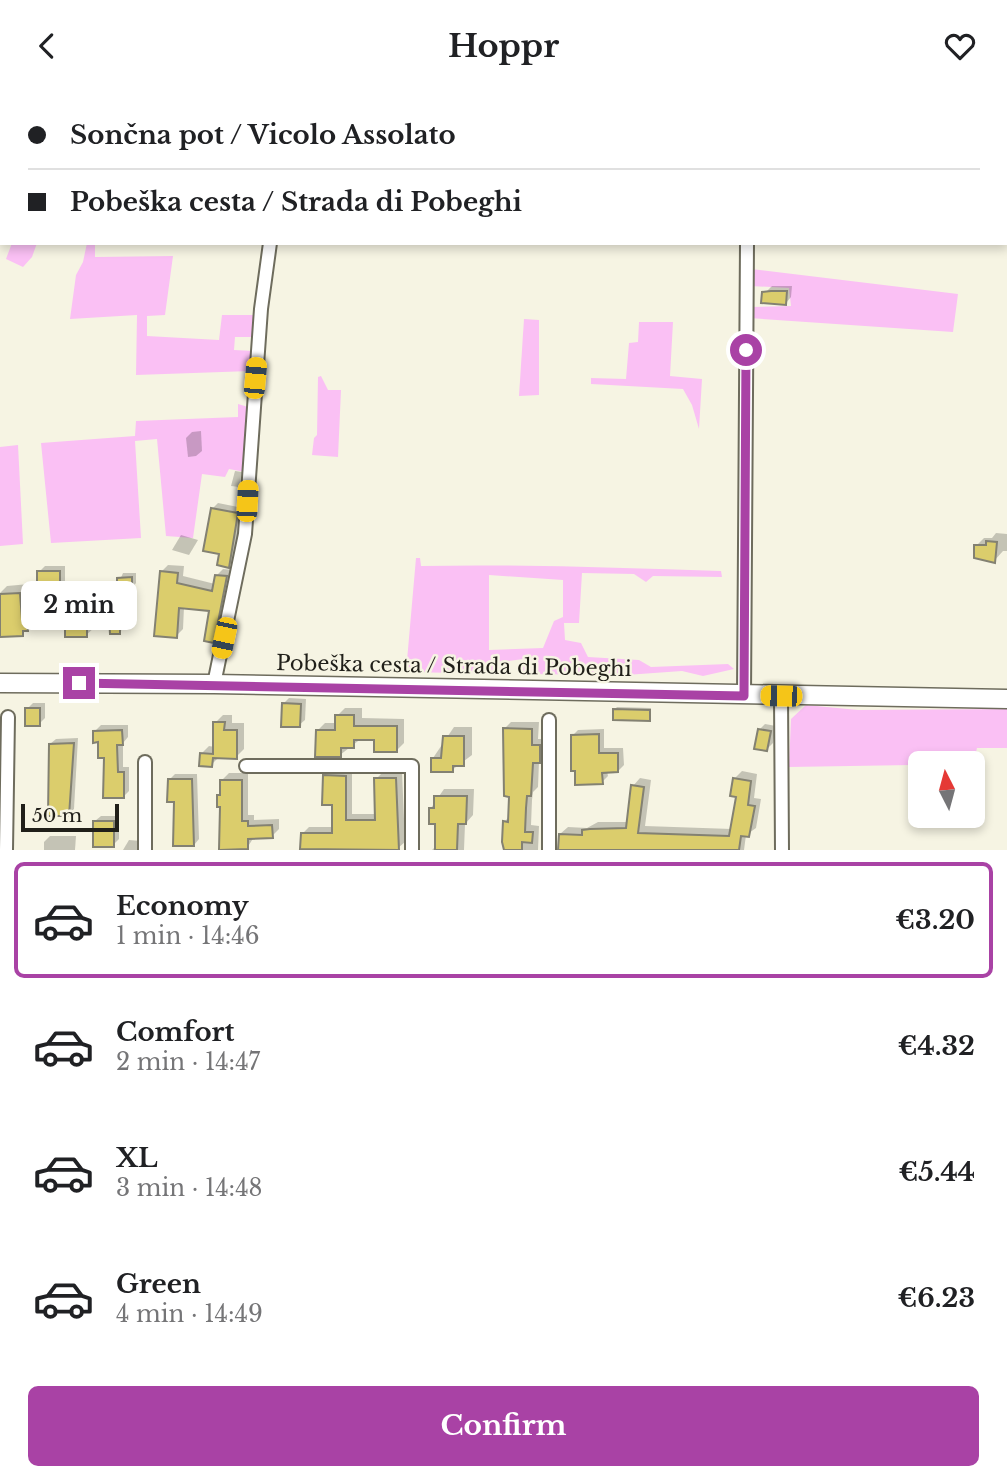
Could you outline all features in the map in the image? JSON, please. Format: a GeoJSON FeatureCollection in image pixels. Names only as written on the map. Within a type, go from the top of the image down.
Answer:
{"type":"FeatureCollection","features":[{"type":"Feature","properties":{"kind":"street"},"geometry":{"type":"LineString","coordinates":[[214,684],[244,534],[258,342],[270,245]]}},
{"type":"Feature","properties":{"kind":"street"},"geometry":{"type":"LineString","coordinates":[[744,696],[747,245]]}},
{"type":"Feature","properties":{"kind":"street","name":"Pobeška cesta / Strada di Pobeghi"},"geometry":{"type":"LineString","coordinates":[[0,683],[214,684],[1007,699]]}},
{"type":"Feature","properties":{"kind":"street"},"geometry":{"type":"LineString","coordinates":[[781,696],[782,850]]}},
{"type":"Feature","properties":{"kind":"street"},"geometry":{"type":"LineString","coordinates":[[6,850],[8,717]]}},
{"type":"Feature","properties":{"kind":"street"},"geometry":{"type":"LineString","coordinates":[[549,720],[549,850]]}},
{"type":"Feature","properties":{"kind":"street"},"geometry":{"type":"LineString","coordinates":[[145,762],[145,850]]}},
{"type":"Feature","properties":{"kind":"street"},"geometry":{"type":"LineString","coordinates":[[246,766],[412,766],[412,850]]}},
{"type":"Feature","properties":{"kind":"shaded area"},"geometry":{"type":"Polygon","coordinates":[[[11,245],[36,245],[32,257],[23,267],[6,259],[11,245]]]}},
{"type":"Feature","properties":{"kind":"shaded area"},"geometry":{"type":"Polygon","coordinates":[[[87,245],[95,245],[95,257],[173,256],[165,315],[147,316],[147,336],[219,340],[222,315],[255,315],[254,337],[235,337],[234,350],[254,351],[251,371],[136,375],[137,315],[70,319],[76,275],[83,262],[87,245]]]}},
{"type":"Feature","properties":{"kind":"shaded area"},"geometry":{"type":"Polygon","coordinates":[[[751,269],[958,294],[953,332],[749,318],[749,307],[791,306],[789,288],[750,286],[751,269]]]}},
{"type":"Feature","properties":{"kind":"shaded area"},"geometry":{"type":"Polygon","coordinates":[[[524,319],[539,320],[539,395],[519,396],[524,319]]]}},
{"type":"Feature","properties":{"kind":"shaded area"},"geometry":{"type":"Polygon","coordinates":[[[639,322],[673,322],[670,376],[702,379],[699,429],[692,405],[683,389],[591,384],[591,378],[626,379],[629,343],[638,342],[639,322]]]}},
{"type":"Feature","properties":{"kind":"shaded area"},"geometry":{"type":"Polygon","coordinates":[[[321,376],[328,390],[341,390],[338,457],[312,455],[314,438],[317,435],[318,377],[321,376]]]}},
{"type":"Feature","properties":{"kind":"shaded area"},"geometry":{"type":"Polygon","coordinates":[[[238,404],[248,407],[245,472],[229,469],[225,477],[202,474],[193,538],[166,536],[157,439],[135,441],[141,538],[51,543],[41,443],[135,436],[136,421],[238,417],[238,404]]]}},
{"type":"Feature","properties":{"kind":"shaded area"},"geometry":{"type":"Polygon","coordinates":[[[18,445],[23,544],[0,546],[0,447],[18,445]]]}},
{"type":"Feature","properties":{"kind":"shaded area"},"geometry":{"type":"Polygon","coordinates":[[[416,558],[420,558],[421,566],[721,571],[722,577],[653,576],[646,582],[634,574],[582,573],[579,623],[564,623],[565,640],[581,643],[588,657],[639,660],[651,667],[728,664],[734,669],[703,676],[682,671],[626,675],[523,674],[524,659],[508,661],[510,674],[406,672],[416,558]],[[489,575],[489,650],[543,648],[554,621],[563,617],[563,580],[489,575]]]}},
{"type":"Feature","properties":{"kind":"shaded area"},"geometry":{"type":"Polygon","coordinates":[[[806,705],[858,710],[1007,709],[1007,748],[908,751],[908,765],[789,767],[791,719],[806,705]]]}},
{"type":"Feature","properties":{"kind":"building"},"geometry":{"type":"Polygon","coordinates":[[[787,291],[786,305],[761,303],[762,292],[787,291]]]}},
{"type":"Feature","properties":{"kind":"building"},"geometry":{"type":"Polygon","coordinates":[[[211,508],[238,513],[229,568],[217,565],[219,554],[203,551],[211,508]]]}},
{"type":"Feature","properties":{"kind":"building"},"geometry":{"type":"Polygon","coordinates":[[[986,541],[997,542],[995,563],[974,558],[974,545],[986,545],[986,541]]]}},
{"type":"Feature","properties":{"kind":"building"},"geometry":{"type":"Polygon","coordinates":[[[37,571],[60,571],[60,596],[37,596],[37,571]]]}},
{"type":"Feature","properties":{"kind":"building"},"geometry":{"type":"Polygon","coordinates":[[[160,571],[178,573],[177,583],[212,591],[215,575],[227,576],[214,643],[204,641],[209,611],[179,608],[177,638],[154,636],[160,571]]]}},
{"type":"Feature","properties":{"kind":"building"},"geometry":{"type":"Polygon","coordinates":[[[132,577],[132,590],[128,590],[129,618],[120,618],[120,634],[110,634],[108,599],[104,599],[104,586],[117,586],[117,578],[132,577]]]}},
{"type":"Feature","properties":{"kind":"building"},"geometry":{"type":"Polygon","coordinates":[[[20,593],[22,620],[27,620],[28,631],[23,631],[23,636],[0,637],[0,594],[20,593]]]}},
{"type":"Feature","properties":{"kind":"building"},"geometry":{"type":"Polygon","coordinates":[[[57,601],[87,601],[87,637],[65,637],[65,617],[57,617],[57,601]]]}},
{"type":"Feature","properties":{"kind":"building"},"geometry":{"type":"Polygon","coordinates":[[[282,703],[301,704],[300,727],[281,727],[282,703]]]}},
{"type":"Feature","properties":{"kind":"building"},"geometry":{"type":"Polygon","coordinates":[[[25,708],[40,708],[40,726],[25,726],[25,708]]]}},
{"type":"Feature","properties":{"kind":"building"},"geometry":{"type":"Polygon","coordinates":[[[613,709],[650,710],[650,721],[613,720],[613,709]]]}},
{"type":"Feature","properties":{"kind":"building"},"geometry":{"type":"Polygon","coordinates":[[[335,715],[354,715],[354,726],[397,726],[397,752],[374,752],[374,740],[354,740],[354,748],[341,748],[341,757],[315,757],[316,730],[335,730],[335,715]]]}},
{"type":"Feature","properties":{"kind":"building"},"geometry":{"type":"Polygon","coordinates":[[[213,722],[225,722],[224,730],[237,730],[237,759],[213,758],[212,767],[199,766],[200,753],[213,754],[213,722]]]}},
{"type":"Feature","properties":{"kind":"building"},"geometry":{"type":"Polygon","coordinates":[[[503,728],[532,729],[532,745],[540,745],[540,763],[533,763],[531,796],[527,796],[526,808],[525,832],[533,832],[532,843],[522,842],[522,850],[504,850],[502,842],[503,821],[508,822],[509,797],[504,796],[503,728]]]}},
{"type":"Feature","properties":{"kind":"building"},"geometry":{"type":"Polygon","coordinates":[[[758,729],[771,731],[767,751],[754,749],[758,729]]]}},
{"type":"Feature","properties":{"kind":"building"},"geometry":{"type":"Polygon","coordinates":[[[122,730],[123,745],[117,745],[118,772],[124,772],[124,798],[103,798],[104,758],[98,758],[98,742],[93,743],[93,731],[122,730]]]}},
{"type":"Feature","properties":{"kind":"building"},"geometry":{"type":"Polygon","coordinates":[[[599,734],[599,753],[618,753],[618,772],[602,773],[603,784],[575,785],[575,771],[571,771],[571,735],[599,734]]]}},
{"type":"Feature","properties":{"kind":"building"},"geometry":{"type":"Polygon","coordinates":[[[443,736],[464,736],[464,766],[453,766],[453,772],[431,772],[431,758],[441,758],[443,736]]]}},
{"type":"Feature","properties":{"kind":"building"},"geometry":{"type":"Polygon","coordinates":[[[74,743],[69,816],[48,816],[49,744],[74,743]]]}},
{"type":"Feature","properties":{"kind":"building"},"geometry":{"type":"Polygon","coordinates":[[[323,775],[346,776],[346,820],[375,820],[374,778],[396,778],[399,850],[300,849],[301,833],[332,833],[332,805],[322,805],[323,775]]]}},
{"type":"Feature","properties":{"kind":"building"},"geometry":{"type":"Polygon","coordinates":[[[733,778],[751,781],[748,805],[755,806],[749,837],[741,836],[739,850],[558,850],[559,834],[582,835],[582,830],[626,828],[631,785],[644,787],[638,833],[729,836],[736,797],[730,796],[733,778]]]}},
{"type":"Feature","properties":{"kind":"building"},"geometry":{"type":"Polygon","coordinates":[[[168,779],[192,779],[194,846],[173,846],[174,802],[167,802],[168,779]]]}},
{"type":"Feature","properties":{"kind":"building"},"geometry":{"type":"Polygon","coordinates":[[[220,780],[242,780],[242,821],[248,821],[248,826],[272,825],[273,838],[248,839],[248,849],[219,850],[220,807],[217,807],[217,795],[220,795],[220,780]]]}},
{"type":"Feature","properties":{"kind":"building"},"geometry":{"type":"Polygon","coordinates":[[[434,796],[467,796],[466,824],[458,824],[457,850],[435,850],[435,824],[429,824],[429,808],[434,808],[434,796]]]}},
{"type":"Feature","properties":{"kind":"building"},"geometry":{"type":"Polygon","coordinates":[[[93,821],[114,821],[114,847],[93,847],[93,821]]]}},
{"type":"Feature","properties":{"kind":"route"},"geometry":{"type":"LineString","coordinates":[[79,683],[516,689],[744,696],[746,350]]}}]}
